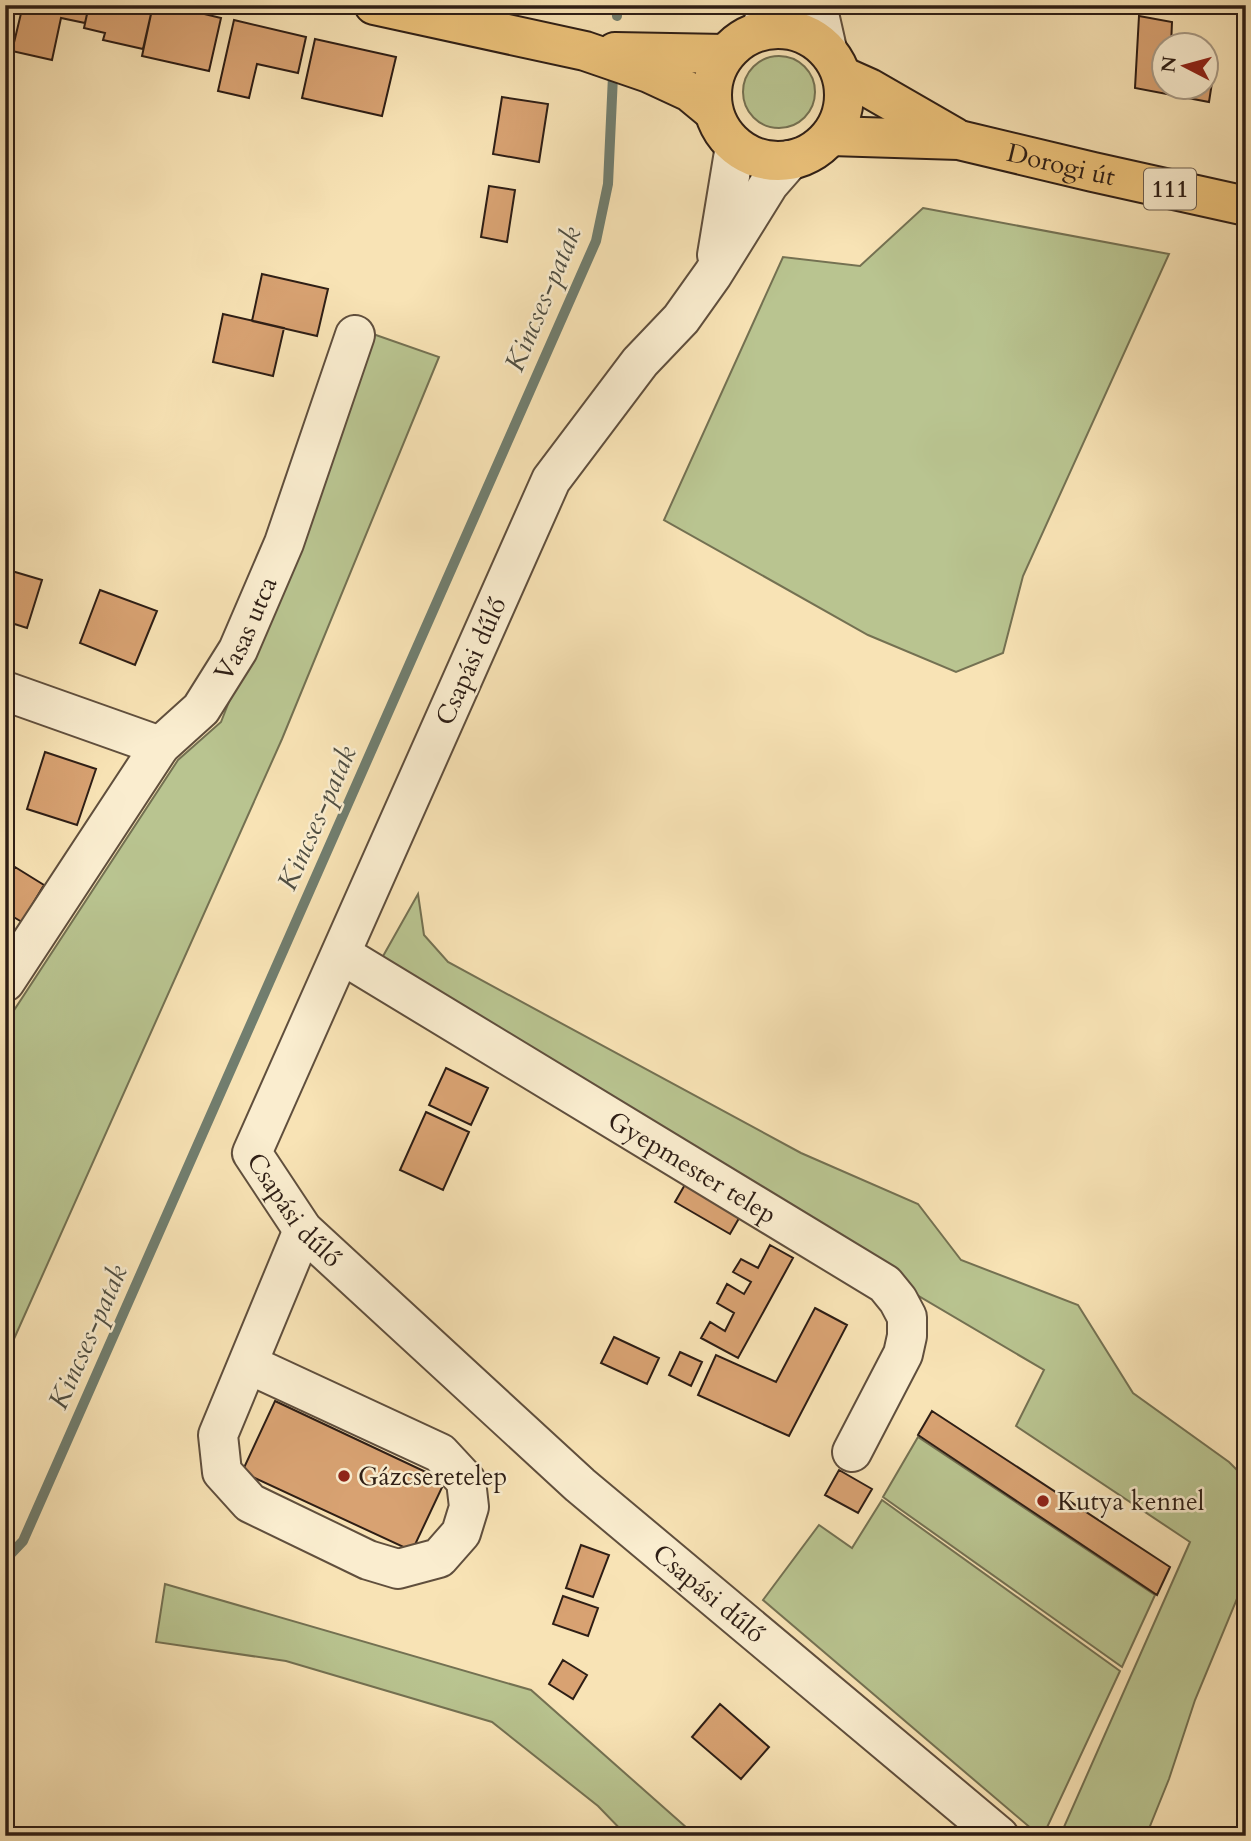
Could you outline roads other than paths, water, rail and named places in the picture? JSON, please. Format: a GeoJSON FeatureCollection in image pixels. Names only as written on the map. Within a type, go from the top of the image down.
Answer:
{"type":"FeatureCollection","features":[{"type":"Feature","properties":{"kind":"main road"},"geometry":{"type":"LineString","coordinates":[[374,5],[585,51],[654,63],[725,54]]}},
{"type":"Feature","properties":{"kind":"main road","name":"111"},"geometry":{"type":"LineString","coordinates":[[725,54],[765,18],[779,28],[796,30],[813,37],[834,62]]}},
{"type":"Feature","properties":{"kind":"main road"},"geometry":{"type":"LineString","coordinates":[[725,54],[715,73],[711,89],[713,111],[723,131],[735,146],[752,156],[771,161],[790,160],[813,152],[831,136],[841,118],[845,97],[834,62]]}},
{"type":"Feature","properties":{"kind":"main road","name":"Dorogi út"},"geometry":{"type":"LineString","coordinates":[[834,62],[869,88],[959,140]]}},
{"type":"Feature","properties":{"kind":"main road"},"geometry":{"type":"LineString","coordinates":[[654,63],[713,111]]}},
{"type":"Feature","properties":{"kind":"main road","name":"Dorogi út"},"geometry":{"type":"LineString","coordinates":[[831,136],[959,140],[1246,206]]}},
{"type":"Feature","properties":{"kind":"street"},"geometry":{"type":"LineString","coordinates":[[817,5],[834,62]]}},
{"type":"Feature","properties":{"kind":"street","name":"Csapási dűlő"},"geometry":{"type":"LineString","coordinates":[[713,274],[735,146]]}},
{"type":"Feature","properties":{"kind":"street","name":"Csapási dűlő"},"geometry":{"type":"LineString","coordinates":[[790,160],[769,184],[713,274],[681,319],[640,362],[551,480],[252,1153],[303,1230],[580,1485],[999,1836]]}},
{"type":"Feature","properties":{"kind":"street","name":"Vasas utca"},"geometry":{"type":"LineString","coordinates":[[5,982],[160,746],[201,709],[239,650],[284,543],[355,335]]}},
{"type":"Feature","properties":{"kind":"street"},"geometry":{"type":"LineString","coordinates":[[5,691],[160,746]]}},
{"type":"Feature","properties":{"kind":"street","name":"Gyepmester telep"},"geometry":{"type":"LineString","coordinates":[[341,954],[885,1284],[907,1317],[907,1336],[903,1354],[852,1452]]}},
{"type":"Feature","properties":{"kind":"street"},"geometry":{"type":"LineString","coordinates":[[248,1364],[440,1453],[466,1481],[469,1507],[461,1533],[439,1558],[398,1569],[368,1560],[250,1503],[222,1472],[218,1435],[303,1230]]}},
{"type":"Feature","properties":{"kind":"waterway","name":"Kincses-patak"},"geometry":{"type":"LineString","coordinates":[[616,5],[617,16]]}},
{"type":"Feature","properties":{"kind":"waterway","name":"Kincses-patak"},"geometry":{"type":"LineString","coordinates":[[5,1560],[23,1541],[596,241],[608,184],[613,76]]}},
{"type":"Feature","properties":{"kind":"place","name":"Gázcseretelep"},"geometry":{"type":"Point","coordinates":[344,1476]}},
{"type":"Feature","properties":{"kind":"place","name":"Kutya kennel"},"geometry":{"type":"Point","coordinates":[1043,1501]}}]}
